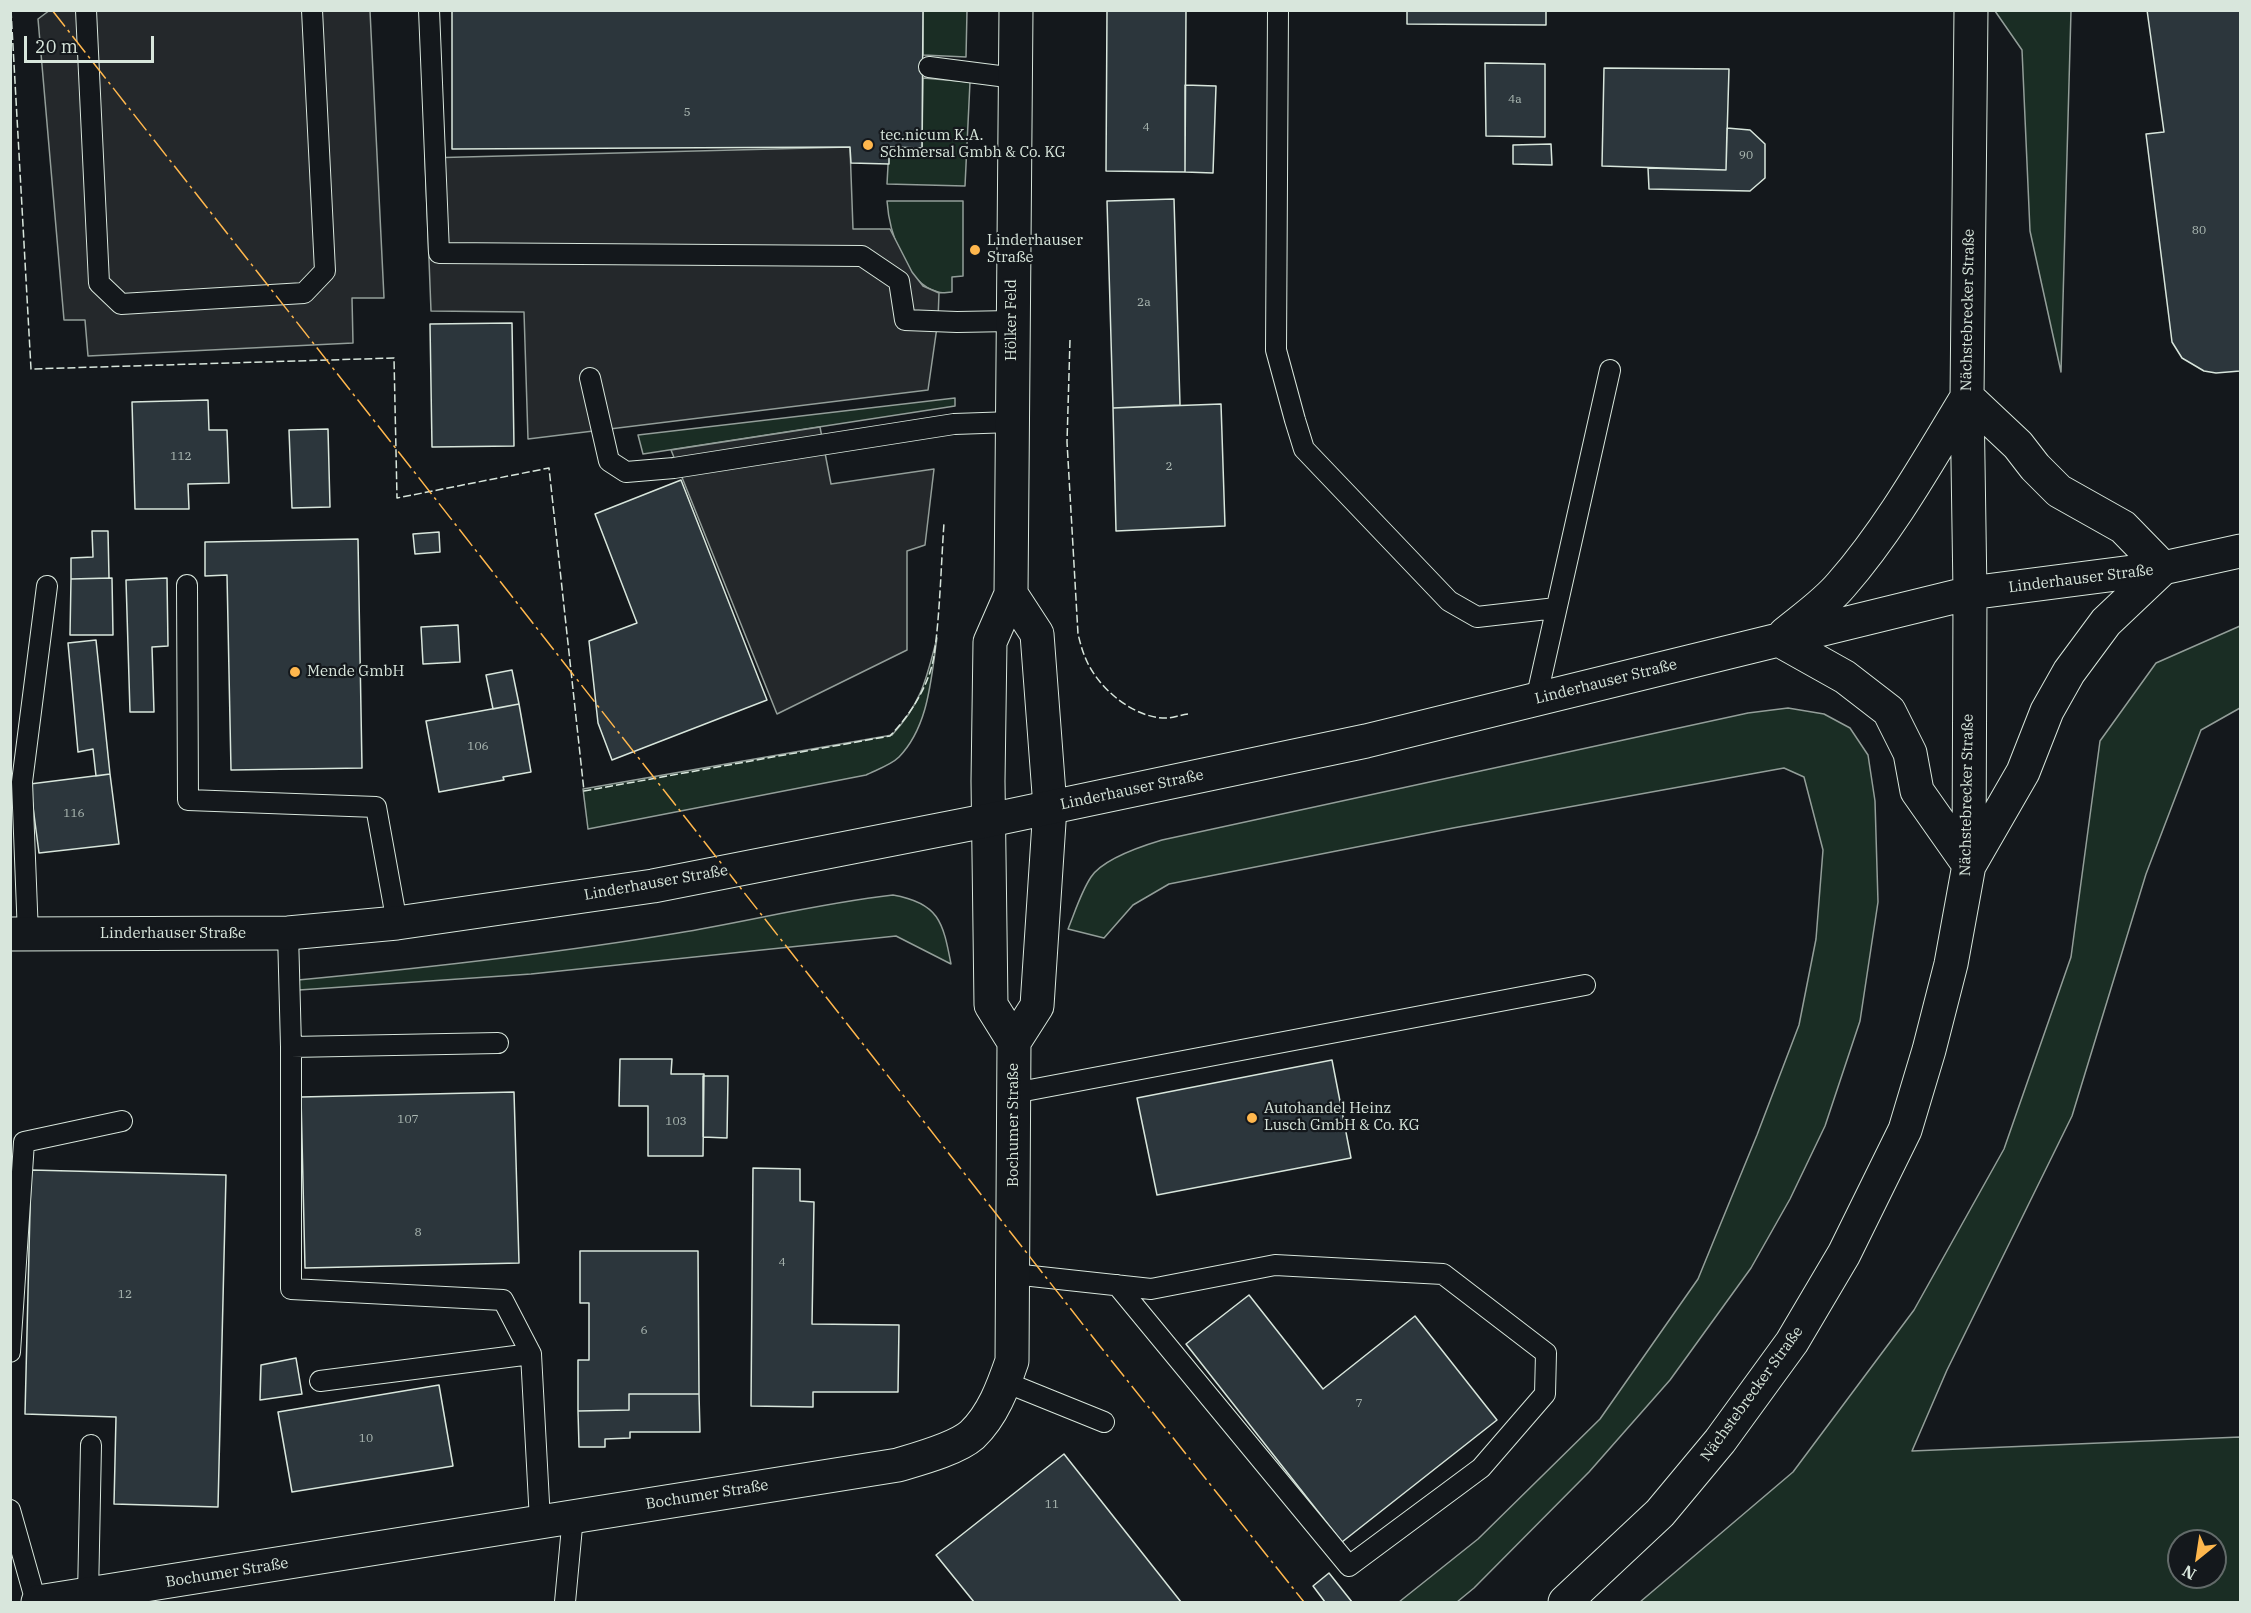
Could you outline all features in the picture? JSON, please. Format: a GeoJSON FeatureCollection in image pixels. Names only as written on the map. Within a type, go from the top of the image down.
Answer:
{"type":"FeatureCollection","features":[{"type":"Feature","properties":{"kind":"main road","name":"Hölker Feld"},"geometry":{"type":"LineString","coordinates":[[990,820],[990,642],[1011,594],[1011,321],[1016,10]]}},
{"type":"Feature","properties":{"kind":"main road","name":"Nächstebrecker Straße"},"geometry":{"type":"LineString","coordinates":[[1565,1602],[1660,1513],[1720,1441],[1792,1342],[1844,1254],[1905,1130],[1951,964],[1969,865],[1970,593],[1967,397],[1971,10]]}},
{"type":"Feature","properties":{"kind":"main road"},"geometry":{"type":"LineString","coordinates":[[1967,397],[2018,446],[2059,491],[2123,527],[2163,568],[2106,622],[2069,672],[2047,711],[2023,772],[1969,865],[1917,791],[1910,753],[1889,711],[1845,677],[1779,640],[1840,587],[1882,531],[1923,470],[1967,397]]}},
{"type":"Feature","properties":{"kind":"main road","name":"Linderhauser Straße"},"geometry":{"type":"LineString","coordinates":[[19,934],[288,933],[397,923],[653,886],[990,820],[1366,741],[1970,593],[2163,568],[2241,551]]}},
{"type":"Feature","properties":{"kind":"main road"},"geometry":{"type":"LineString","coordinates":[[1011,594],[1037,634],[1050,807]]}},
{"type":"Feature","properties":{"kind":"main road","name":"Bochumer Straße"},"geometry":{"type":"LineString","coordinates":[[1014,1042],[1037,1006],[1050,807]]}},
{"type":"Feature","properties":{"kind":"main road","name":"Bochumer Straße"},"geometry":{"type":"LineString","coordinates":[[37,1602],[88,1596],[540,1521],[898,1465],[934,1454],[971,1436],[992,1410],[1012,1361],[1014,1042],[991,1005],[990,820]]}},
{"type":"Feature","properties":{"kind":"lane"},"geometry":{"type":"LineString","coordinates":[[86,10],[99,283],[121,304],[304,293],[325,271],[312,10]]}},
{"type":"Feature","properties":{"kind":"lane"},"geometry":{"type":"LineString","coordinates":[[429,10],[439,254],[862,256],[899,281],[905,320],[1011,321]]}},
{"type":"Feature","properties":{"kind":"lane"},"geometry":{"type":"LineString","coordinates":[[1278,10],[1276,350],[1304,449],[1449,601],[1477,617],[1556,608]]}},
{"type":"Feature","properties":{"kind":"lane"},"geometry":{"type":"LineString","coordinates":[[929,67],[1015,78]]}},
{"type":"Feature","properties":{"kind":"lane"},"geometry":{"type":"LineString","coordinates":[[1536,700],[1610,370]]}},
{"type":"Feature","properties":{"kind":"lane"},"geometry":{"type":"LineString","coordinates":[[590,378],[609,461],[626,472],[674,468],[954,424],[1012,422]]}},
{"type":"Feature","properties":{"kind":"lane"},"geometry":{"type":"LineString","coordinates":[[188,585],[188,801],[376,807],[397,923]]}},
{"type":"Feature","properties":{"kind":"lane"},"geometry":{"type":"LineString","coordinates":[[19,934],[22,783],[47,586]]}},
{"type":"Feature","properties":{"kind":"lane"},"geometry":{"type":"LineString","coordinates":[[288,933],[291,1047],[291,1289],[502,1300],[531,1354],[540,1521]]}},
{"type":"Feature","properties":{"kind":"lane"},"geometry":{"type":"LineString","coordinates":[[1014,1093],[1584,985]]}},
{"type":"Feature","properties":{"kind":"lane"},"geometry":{"type":"LineString","coordinates":[[291,1047],[498,1043]]}},
{"type":"Feature","properties":{"kind":"lane"},"geometry":{"type":"LineString","coordinates":[[10,1352],[24,1142],[122,1121]]}},
{"type":"Feature","properties":{"kind":"lane"},"geometry":{"type":"LineString","coordinates":[[1013,1274],[1117,1285],[1150,1289],[1275,1265],[1443,1274],[1546,1353],[1545,1394],[1481,1468],[1349,1566],[1117,1285]]}},
{"type":"Feature","properties":{"kind":"lane"},"geometry":{"type":"LineString","coordinates":[[320,1381],[531,1354]]}},
{"type":"Feature","properties":{"kind":"lane"},"geometry":{"type":"LineString","coordinates":[[1005,1382],[1104,1422]]}},
{"type":"Feature","properties":{"kind":"lane"},"geometry":{"type":"LineString","coordinates":[[88,1596],[91,1445]]}},
{"type":"Feature","properties":{"kind":"lane"},"geometry":{"type":"LineString","coordinates":[[10,1510],[37,1602]]}},
{"type":"Feature","properties":{"kind":"lane"},"geometry":{"type":"LineString","coordinates":[[565,1602],[573,1516]]}},
{"type":"Feature","properties":{"kind":"green space"},"geometry":{"type":"Polygon","coordinates":[[[923,11],[967,11],[966,57],[923,55],[923,11]]]}},
{"type":"Feature","properties":{"kind":"green space"},"geometry":{"type":"Polygon","coordinates":[[[1995,11],[2071,11],[2061,372],[2030,231],[2022,50],[1995,11]]]}},
{"type":"Feature","properties":{"kind":"green space"},"geometry":{"type":"Polygon","coordinates":[[[923,78],[970,82],[965,186],[887,184],[889,147],[922,147],[923,78]]]}},
{"type":"Feature","properties":{"kind":"green space"},"geometry":{"type":"Polygon","coordinates":[[[887,201],[963,201],[963,276],[952,277],[952,292],[940,293],[926,287],[908,267],[895,240],[887,201]]]}},
{"type":"Feature","properties":{"kind":"green space"},"geometry":{"type":"Polygon","coordinates":[[[955,398],[955,406],[643,454],[638,435],[955,398]]]}},
{"type":"Feature","properties":{"kind":"green space"},"geometry":{"type":"Polygon","coordinates":[[[2240,626],[2240,708],[2201,730],[2146,874],[2072,1116],[1947,1370],[1912,1451],[2240,1437],[2240,1602],[1640,1602],[1793,1472],[1914,1310],[2004,1149],[2071,957],[2100,741],[2156,663],[2240,626]]]}},
{"type":"Feature","properties":{"kind":"green space"},"geometry":{"type":"Polygon","coordinates":[[[937,638],[923,716],[909,745],[896,760],[888,765],[866,775],[588,829],[583,789],[892,735],[917,701],[937,638]]]}},
{"type":"Feature","properties":{"kind":"green space"},"geometry":{"type":"Polygon","coordinates":[[[1788,708],[1824,714],[1850,728],[1868,755],[1875,801],[1878,902],[1860,1021],[1825,1126],[1790,1199],[1751,1268],[1670,1380],[1589,1472],[1474,1588],[1457,1602],[1399,1602],[1478,1539],[1600,1419],[1698,1279],[1799,1025],[1816,939],[1823,850],[1804,777],[1784,768],[1453,828],[1169,884],[1133,905],[1104,938],[1068,929],[1081,896],[1091,877],[1104,864],[1162,840],[1748,713],[1788,708]]]}},
{"type":"Feature","properties":{"kind":"green space"},"geometry":{"type":"Polygon","coordinates":[[[893,895],[920,903],[936,917],[945,937],[951,964],[896,936],[531,974],[299,990],[298,980],[583,948],[893,895]]]}},
{"type":"Feature","properties":{"kind":"shaded area"},"geometry":{"type":"Polygon","coordinates":[[[50,10],[370,11],[384,298],[352,298],[353,343],[88,356],[85,320],[64,320],[38,19],[50,10]]]}},
{"type":"Feature","properties":{"kind":"shaded area"},"geometry":{"type":"Polygon","coordinates":[[[850,147],[853,229],[890,229],[912,272],[923,286],[939,293],[938,320],[928,390],[528,439],[524,312],[431,311],[425,158],[850,147]]]}},
{"type":"Feature","properties":{"kind":"shaded area"},"geometry":{"type":"Polygon","coordinates":[[[820,427],[831,484],[934,469],[925,545],[907,551],[907,650],[777,714],[671,450],[820,427]]]}},
{"type":"Feature","properties":{"kind":"building"},"geometry":{"type":"Polygon","coordinates":[[[452,10],[923,10],[922,148],[889,147],[889,164],[851,163],[850,147],[452,149],[452,10]]]}},
{"type":"Feature","properties":{"kind":"building"},"geometry":{"type":"Polygon","coordinates":[[[1107,10],[1186,10],[1185,172],[1106,171],[1107,10]]]}},
{"type":"Feature","properties":{"kind":"building"},"geometry":{"type":"Polygon","coordinates":[[[1407,10],[1546,10],[1546,25],[1407,24],[1407,10]]]}},
{"type":"Feature","properties":{"kind":"building"},"geometry":{"type":"Polygon","coordinates":[[[2147,10],[2240,10],[2240,371],[2216,373],[2204,371],[2182,358],[2172,342],[2146,134],[2164,132],[2147,10]]]}},
{"type":"Feature","properties":{"kind":"building"},"geometry":{"type":"Polygon","coordinates":[[[1485,63],[1545,64],[1545,137],[1486,136],[1485,63]]]}},
{"type":"Feature","properties":{"kind":"building"},"geometry":{"type":"Polygon","coordinates":[[[1604,68],[1729,69],[1726,170],[1602,166],[1604,68]]]}},
{"type":"Feature","properties":{"kind":"building"},"geometry":{"type":"Polygon","coordinates":[[[1185,85],[1216,86],[1213,173],[1185,172],[1185,85]]]}},
{"type":"Feature","properties":{"kind":"building"},"geometry":{"type":"Polygon","coordinates":[[[1727,128],[1750,130],[1765,144],[1765,178],[1750,191],[1649,189],[1648,168],[1726,170],[1727,128]]]}},
{"type":"Feature","properties":{"kind":"building"},"geometry":{"type":"Polygon","coordinates":[[[1551,144],[1552,165],[1513,164],[1513,145],[1551,144]]]}},
{"type":"Feature","properties":{"kind":"building"},"geometry":{"type":"Polygon","coordinates":[[[1174,199],[1180,405],[1113,408],[1107,201],[1174,199]]]}},
{"type":"Feature","properties":{"kind":"building"},"geometry":{"type":"Polygon","coordinates":[[[512,323],[514,446],[432,447],[430,324],[512,323]]]}},
{"type":"Feature","properties":{"kind":"building"},"geometry":{"type":"Polygon","coordinates":[[[208,400],[209,430],[227,430],[229,483],[188,484],[189,509],[135,509],[132,402],[208,400]]]}},
{"type":"Feature","properties":{"kind":"building"},"geometry":{"type":"Polygon","coordinates":[[[1221,404],[1225,526],[1116,531],[1113,408],[1221,404]]]}},
{"type":"Feature","properties":{"kind":"building"},"geometry":{"type":"Polygon","coordinates":[[[328,429],[330,507],[292,508],[289,430],[328,429]]]}},
{"type":"Feature","properties":{"kind":"building"},"geometry":{"type":"Polygon","coordinates":[[[681,480],[767,700],[612,760],[598,723],[589,641],[637,623],[595,514],[681,480]]]}},
{"type":"Feature","properties":{"kind":"building"},"geometry":{"type":"Polygon","coordinates":[[[92,531],[108,531],[109,578],[71,579],[71,558],[93,557],[92,531]]]}},
{"type":"Feature","properties":{"kind":"building"},"geometry":{"type":"Polygon","coordinates":[[[439,532],[440,552],[415,554],[413,534],[439,532]]]}},
{"type":"Feature","properties":{"kind":"building","name":"Mende GmbH"},"geometry":{"type":"Polygon","coordinates":[[[358,539],[362,768],[231,770],[227,575],[205,576],[205,542],[358,539]]]}},
{"type":"Feature","properties":{"kind":"building"},"geometry":{"type":"Polygon","coordinates":[[[112,578],[113,635],[70,635],[71,579],[112,578]]]}},
{"type":"Feature","properties":{"kind":"building"},"geometry":{"type":"Polygon","coordinates":[[[167,578],[168,646],[152,647],[154,712],[130,712],[126,580],[167,578]]]}},
{"type":"Feature","properties":{"kind":"building"},"geometry":{"type":"Polygon","coordinates":[[[458,625],[460,662],[423,664],[421,627],[458,625]]]}},
{"type":"Feature","properties":{"kind":"building"},"geometry":{"type":"Polygon","coordinates":[[[96,640],[110,774],[96,776],[93,749],[78,752],[68,643],[96,640]]]}},
{"type":"Feature","properties":{"kind":"building"},"geometry":{"type":"Polygon","coordinates":[[[512,670],[519,704],[493,709],[486,675],[512,670]]]}},
{"type":"Feature","properties":{"kind":"building"},"geometry":{"type":"Polygon","coordinates":[[[519,704],[531,772],[503,777],[504,780],[439,792],[426,721],[519,704]]]}},
{"type":"Feature","properties":{"kind":"building"},"geometry":{"type":"Polygon","coordinates":[[[110,774],[119,844],[39,853],[30,784],[110,774]]]}},
{"type":"Feature","properties":{"kind":"building"},"geometry":{"type":"Polygon","coordinates":[[[620,1059],[672,1059],[671,1074],[704,1074],[703,1156],[648,1156],[648,1106],[619,1106],[620,1059]]]}},
{"type":"Feature","properties":{"kind":"building"},"geometry":{"type":"Polygon","coordinates":[[[1332,1060],[1351,1158],[1157,1195],[1137,1098],[1332,1060]]]}},
{"type":"Feature","properties":{"kind":"building"},"geometry":{"type":"Polygon","coordinates":[[[703,1076],[728,1076],[727,1138],[703,1137],[703,1076]]]}},
{"type":"Feature","properties":{"kind":"building"},"geometry":{"type":"Polygon","coordinates":[[[514,1092],[519,1263],[305,1268],[301,1097],[514,1092]]]}},
{"type":"Feature","properties":{"kind":"building"},"geometry":{"type":"Polygon","coordinates":[[[753,1168],[800,1169],[800,1201],[814,1202],[812,1324],[899,1325],[898,1392],[813,1392],[813,1407],[751,1406],[753,1168]]]}},
{"type":"Feature","properties":{"kind":"building"},"geometry":{"type":"Polygon","coordinates":[[[31,1170],[226,1175],[218,1507],[114,1504],[116,1417],[25,1414],[31,1170]]]}},
{"type":"Feature","properties":{"kind":"building"},"geometry":{"type":"Polygon","coordinates":[[[580,1251],[698,1251],[699,1394],[629,1394],[629,1410],[578,1411],[578,1360],[589,1360],[589,1303],[580,1303],[580,1251]]]}},
{"type":"Feature","properties":{"kind":"building"},"geometry":{"type":"Polygon","coordinates":[[[1249,1295],[1323,1389],[1415,1316],[1497,1420],[1342,1542],[1186,1344],[1249,1295]]]}},
{"type":"Feature","properties":{"kind":"building"},"geometry":{"type":"Polygon","coordinates":[[[296,1358],[302,1394],[260,1400],[261,1365],[296,1358]]]}},
{"type":"Feature","properties":{"kind":"building"},"geometry":{"type":"Polygon","coordinates":[[[439,1385],[453,1466],[292,1492],[278,1412],[439,1385]]]}},
{"type":"Feature","properties":{"kind":"building"},"geometry":{"type":"Polygon","coordinates":[[[629,1394],[699,1394],[700,1432],[630,1432],[630,1438],[605,1439],[605,1447],[579,1447],[578,1411],[629,1410],[629,1394]]]}},
{"type":"Feature","properties":{"kind":"building"},"geometry":{"type":"Polygon","coordinates":[[[1064,1454],[1181,1602],[974,1602],[936,1555],[1064,1454]]]}},
{"type":"Feature","properties":{"kind":"building"},"geometry":{"type":"Polygon","coordinates":[[[1329,1573],[1352,1602],[1325,1602],[1313,1586],[1329,1573]]]}},
{"type":"Feature","properties":{"kind":"fence"},"geometry":{"type":"LineString","coordinates":[[11,10],[31,369],[394,358],[397,498],[549,468],[584,791],[890,736],[918,699],[928,678],[934,656],[944,523]]}},
{"type":"Feature","properties":{"kind":"fence"},"geometry":{"type":"LineString","coordinates":[[1070,340],[1067,442],[1078,634],[1082,649],[1098,680],[1131,708],[1156,717],[1169,718],[1188,714]]}},
{"type":"Feature","properties":{"kind":"power"},"geometry":{"type":"LineString","coordinates":[[52,10],[1099,1345],[1304,1602]]}},
{"type":"Feature","properties":{"kind":"place","name":"tec.nicum K.A. Schmersal Gmbh & Co. KG"},"geometry":{"type":"Point","coordinates":[868,145]}},
{"type":"Feature","properties":{"kind":"place","name":"Linderhauser Straße"},"geometry":{"type":"Point","coordinates":[975,250]}},
{"type":"Feature","properties":{"kind":"place","name":"Mende GmbH"},"geometry":{"type":"Point","coordinates":[295,672]}},
{"type":"Feature","properties":{"kind":"place","name":"Autohandel Heinz Lusch GmbH & Co. KG"},"geometry":{"type":"Point","coordinates":[1252,1118]}}]}
